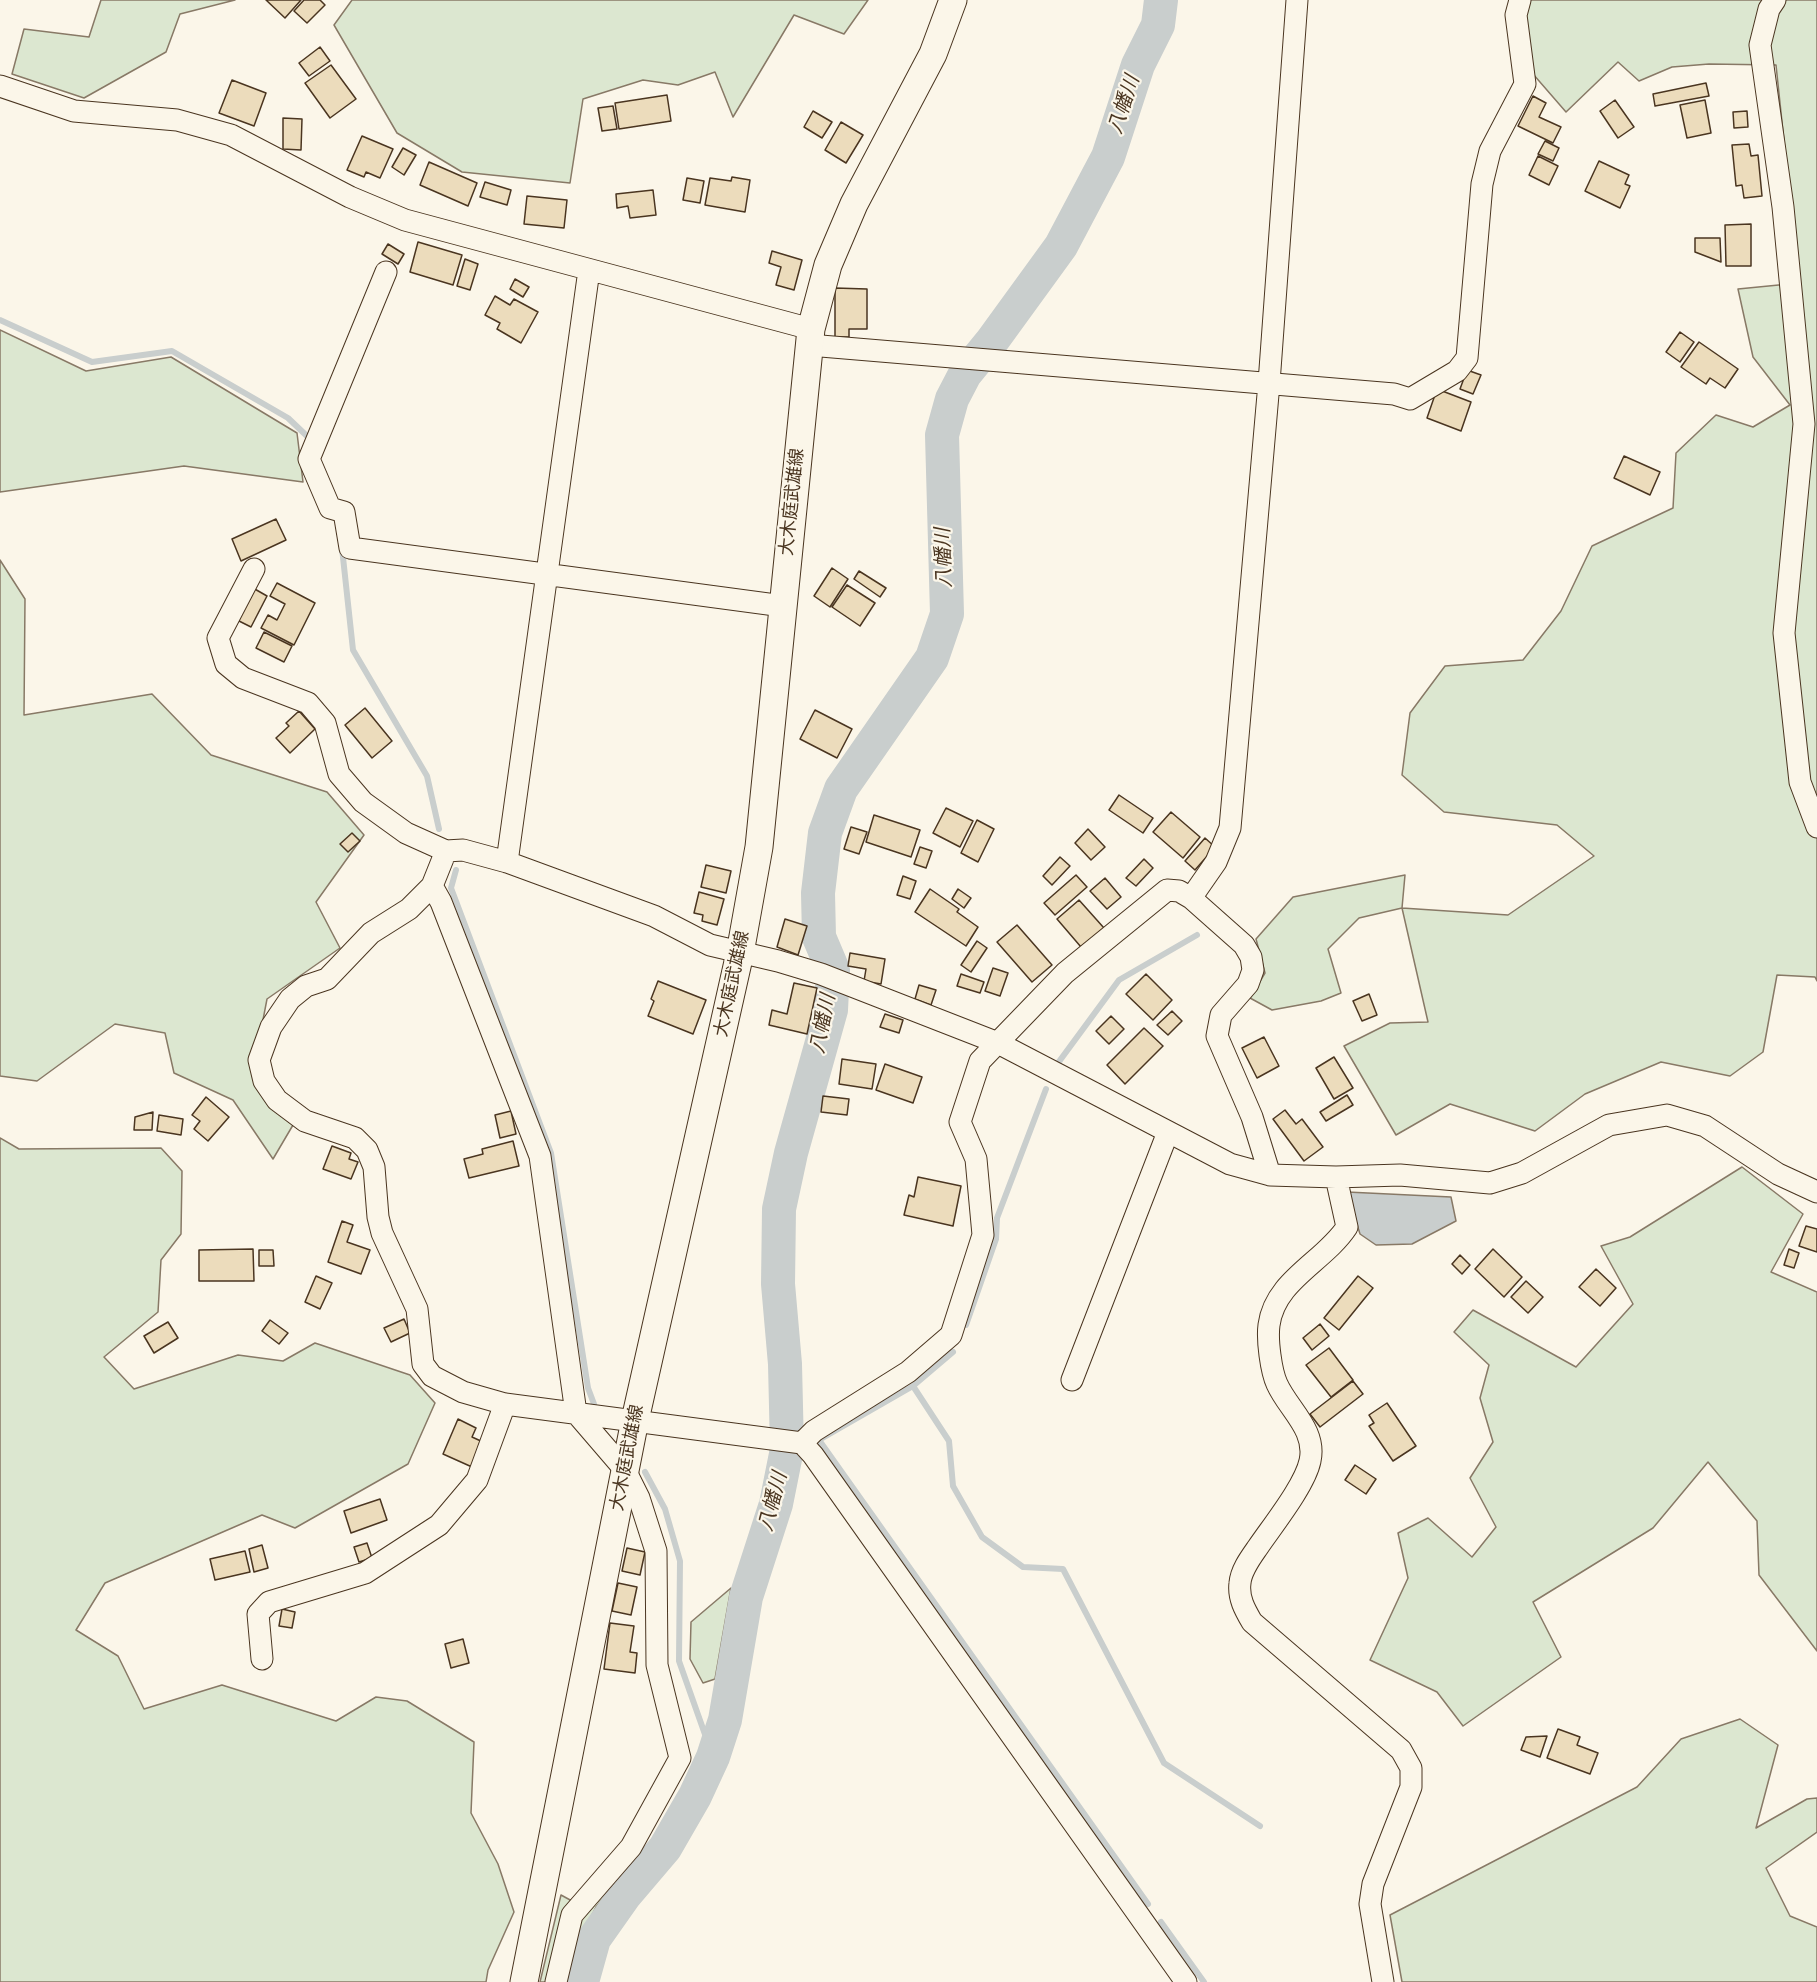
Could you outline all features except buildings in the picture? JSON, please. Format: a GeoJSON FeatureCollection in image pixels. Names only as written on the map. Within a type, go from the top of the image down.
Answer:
{"type":"FeatureCollection","features":[{"type":"Feature","properties":{"kind":"main road","name":"大木庭武雄線"},"geometry":{"type":"LineString","coordinates":[[524,1982],[635,1420],[740,953],[759,848],[810,337],[828,265],[854,204],[933,54],[953,0]]}},
{"type":"Feature","properties":{"kind":"street"},"geometry":{"type":"LineString","coordinates":[[1191,898],[1216,862],[1230,828],[1269,383],[1297,0]]}},
{"type":"Feature","properties":{"kind":"street"},"geometry":{"type":"LineString","coordinates":[[0,86],[75,111],[177,120],[231,135],[350,197],[405,220],[589,270],[810,337],[963,358],[1394,394],[1410,399],[1457,371],[1467,358],[1482,184],[1490,150],[1525,84],[1516,15],[1520,0]]}},
{"type":"Feature","properties":{"kind":"street"},"geometry":{"type":"LineString","coordinates":[[1775,0],[1769,9],[1760,45],[1783,207],[1804,424],[1784,633],[1800,782],[1817,827]]}},
{"type":"Feature","properties":{"kind":"street"},"geometry":{"type":"LineString","coordinates":[[507,862],[589,270]]}},
{"type":"Feature","properties":{"kind":"street"},"geometry":{"type":"LineString","coordinates":[[386,272],[309,459],[330,508],[345,512],[350,548],[783,606]]}},
{"type":"Feature","properties":{"kind":"street"},"geometry":{"type":"LineString","coordinates":[[254,570],[218,638],[226,664],[243,678],[308,703],[326,723],[339,774],[363,802],[406,833],[446,851],[463,850],[507,862],[654,916],[710,945],[821,974],[998,1043],[1230,1164],[1270,1176],[1400,1175],[1490,1183],[1522,1173],[1609,1125],[1667,1115],[1705,1126],[1778,1174],[1817,1192]]}},
{"type":"Feature","properties":{"kind":"street"},"geometry":{"type":"LineString","coordinates":[[446,851],[432,886],[409,909],[371,933],[327,979],[306,986],[290,999],[271,1027],[259,1060],[264,1081],[277,1100],[305,1121],[355,1138],[367,1150],[374,1167],[378,1217],[382,1233],[417,1309],[423,1364],[432,1376],[463,1392],[505,1404],[802,1443],[813,1455],[1186,1982]]}},
{"type":"Feature","properties":{"kind":"street"},"geometry":{"type":"LineString","coordinates":[[432,886],[441,902],[540,1156],[576,1413],[625,1470],[639,1498],[656,1551],[657,1665],[680,1758],[631,1847],[572,1915],[556,1982]]}},
{"type":"Feature","properties":{"kind":"street"},"geometry":{"type":"LineString","coordinates":[[802,1443],[814,1431],[908,1372],[951,1335],[983,1235],[976,1159],[960,1122],[980,1061],[1065,973],[1167,890],[1179,891],[1191,898],[1244,945],[1251,957],[1253,970],[1248,984],[1221,1015],[1217,1036],[1252,1117],[1270,1176]]}},
{"type":"Feature","properties":{"kind":"street"},"geometry":{"type":"LineString","coordinates":[[1072,1380],[1168,1132]]}},
{"type":"Feature","properties":{"kind":"street"},"geometry":{"type":"LineString","coordinates":[[1335,1177],[1347,1227],[1338,1240],[1294,1279],[1277,1299],[1269,1325],[1271,1361],[1276,1383],[1301,1420],[1309,1437],[1311,1459],[1305,1476],[1248,1563],[1240,1583],[1242,1605],[1252,1622],[1401,1749],[1411,1768],[1411,1787],[1373,1884],[1370,1904],[1383,1982]]}},
{"type":"Feature","properties":{"kind":"street"},"geometry":{"type":"LineString","coordinates":[[262,1659],[258,1614],[269,1602],[365,1573],[439,1525],[477,1480],[505,1404]]}},
{"type":"Feature","properties":{"kind":"green space"},"geometry":{"type":"Polygon","coordinates":[[[101,0],[235,0],[180,14],[166,52],[84,98],[12,74],[24,29],[89,37],[101,0]]]}},
{"type":"Feature","properties":{"kind":"green space"},"geometry":{"type":"Polygon","coordinates":[[[352,0],[868,0],[844,34],[794,15],[733,117],[715,72],[678,85],[643,80],[583,99],[570,183],[462,172],[397,133],[334,25],[352,0]]]}},
{"type":"Feature","properties":{"kind":"green space"},"geometry":{"type":"Polygon","coordinates":[[[1526,0],[1817,0],[1817,981],[1815,977],[1777,975],[1763,1052],[1730,1076],[1661,1062],[1585,1094],[1535,1131],[1450,1104],[1396,1135],[1344,1046],[1390,1023],[1428,1022],[1402,908],[1508,915],[1594,856],[1557,825],[1444,812],[1402,775],[1410,713],[1445,666],[1523,660],[1561,611],[1592,546],[1673,508],[1676,453],[1716,415],[1753,427],[1790,405],[1753,357],[1738,289],[1799,283],[1776,65],[1709,64],[1672,67],[1639,81],[1618,62],[1566,112],[1533,74],[1519,18],[1526,0]]]}},
{"type":"Feature","properties":{"kind":"green space"},"geometry":{"type":"Polygon","coordinates":[[[0,330],[86,371],[171,357],[297,433],[303,482],[184,466],[0,492],[0,330]]]}},
{"type":"Feature","properties":{"kind":"green space"},"geometry":{"type":"Polygon","coordinates":[[[0,560],[25,599],[24,715],[152,694],[211,755],[327,792],[364,835],[316,902],[340,948],[267,999],[253,1072],[293,1125],[273,1159],[233,1100],[174,1073],[165,1033],[115,1024],[37,1081],[0,1076],[0,560]]]}},
{"type":"Feature","properties":{"kind":"green space"},"geometry":{"type":"Polygon","coordinates":[[[1405,875],[1402,908],[1359,918],[1328,949],[1341,993],[1321,1001],[1272,1010],[1250,998],[1265,973],[1256,939],[1293,897],[1405,875]]]}},
{"type":"Feature","properties":{"kind":"green space"},"geometry":{"type":"Polygon","coordinates":[[[0,1138],[19,1149],[161,1148],[182,1171],[181,1234],[161,1260],[158,1312],[104,1357],[134,1389],[238,1355],[283,1361],[315,1343],[410,1375],[435,1403],[408,1464],[295,1528],[262,1515],[105,1583],[76,1630],[118,1656],[144,1709],[222,1685],[336,1721],[376,1697],[407,1701],[474,1742],[471,1813],[498,1864],[514,1912],[488,1970],[486,1982],[0,1982],[0,1138]]]}},
{"type":"Feature","properties":{"kind":"green space"},"geometry":{"type":"Polygon","coordinates":[[[1742,1167],[1803,1214],[1771,1272],[1817,1292],[1817,1651],[1759,1575],[1757,1521],[1708,1462],[1653,1528],[1533,1602],[1561,1657],[1463,1726],[1437,1692],[1370,1660],[1408,1578],[1398,1533],[1428,1518],[1472,1557],[1496,1527],[1470,1478],[1493,1442],[1480,1398],[1489,1365],[1454,1332],[1473,1310],[1576,1367],[1633,1304],[1601,1246],[1630,1237],[1742,1167]]]}},
{"type":"Feature","properties":{"kind":"green space"},"geometry":{"type":"Polygon","coordinates":[[[731,1588],[715,1679],[703,1683],[690,1659],[691,1622],[731,1588]]]}},
{"type":"Feature","properties":{"kind":"green space"},"geometry":{"type":"Polygon","coordinates":[[[1740,1719],[1778,1745],[1756,1828],[1807,1799],[1817,1798],[1817,1832],[1766,1868],[1790,1916],[1817,1927],[1817,1982],[1402,1982],[1390,1915],[1637,1787],[1681,1739],[1740,1719]]]}},
{"type":"Feature","properties":{"kind":"green space"},"geometry":{"type":"Polygon","coordinates":[[[621,1844],[634,1861],[596,1907],[576,1947],[571,1982],[540,1982],[561,1895],[572,1901],[621,1844]]]}},
{"type":"Feature","properties":{"kind":"shaded area"},"geometry":{"type":"Polygon","coordinates":[[[1347,1192],[1451,1197],[1456,1221],[1412,1244],[1376,1245],[1360,1234],[1347,1192]]]}},
{"type":"Feature","properties":{"kind":"waterway","name":"八幡川"},"geometry":{"type":"LineString","coordinates":[[582,1982],[594,1939],[625,1895],[665,1848],[695,1796],[713,1757],[725,1720],[746,1597],[776,1504],[787,1449],[785,1364],[778,1284],[779,1209],[791,1153],[831,1010],[833,970],[819,937],[818,893],[825,833],[841,789],[932,658],[947,614],[942,435],[952,399],[965,374],[1061,246],[1108,157],[1138,65],[1158,25],[1161,0]]}},
{"type":"Feature","properties":{"kind":"waterway"},"geometry":{"type":"LineString","coordinates":[[0,320],[92,362],[172,351],[288,418],[309,438]]}},
{"type":"Feature","properties":{"kind":"waterway"},"geometry":{"type":"LineString","coordinates":[[342,548],[353,650],[427,776],[439,829]]}},
{"type":"Feature","properties":{"kind":"waterway"},"geometry":{"type":"LineString","coordinates":[[456,870],[451,888],[551,1153],[588,1388],[594,1404]]}},
{"type":"Feature","properties":{"kind":"waterway"},"geometry":{"type":"LineString","coordinates":[[1058,1063],[1119,980],[1197,935]]}},
{"type":"Feature","properties":{"kind":"waterway"},"geometry":{"type":"LineString","coordinates":[[966,1325],[996,1239],[997,1218],[1046,1089]]}},
{"type":"Feature","properties":{"kind":"waterway"},"geometry":{"type":"LineString","coordinates":[[953,1352],[913,1386],[819,1440],[1148,1904]]}},
{"type":"Feature","properties":{"kind":"waterway"},"geometry":{"type":"LineString","coordinates":[[913,1386],[949,1441],[953,1486],[982,1537],[1023,1567],[1063,1569],[1164,1763],[1260,1826]]}},
{"type":"Feature","properties":{"kind":"waterway"},"geometry":{"type":"LineString","coordinates":[[645,1472],[665,1509],[680,1561],[679,1661],[713,1757]]}},
{"type":"Feature","properties":{"kind":"waterway"},"geometry":{"type":"LineString","coordinates":[[1161,1922],[1204,1982]]}}]}
